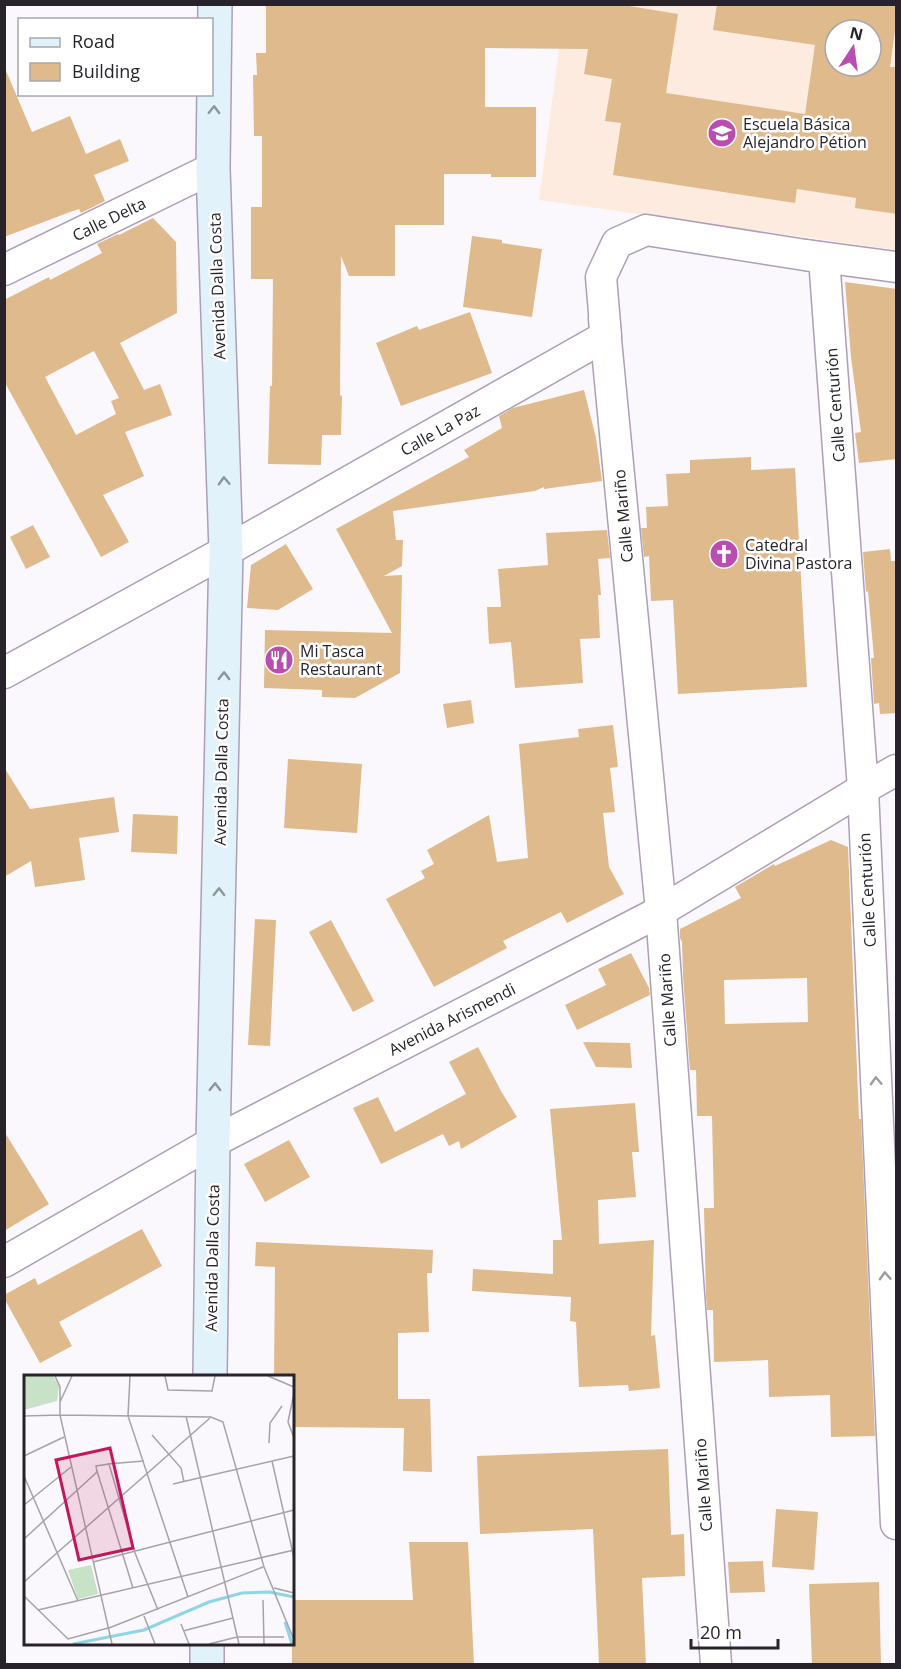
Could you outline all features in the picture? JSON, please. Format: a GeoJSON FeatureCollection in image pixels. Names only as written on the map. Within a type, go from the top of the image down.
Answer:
{"type":"FeatureCollection","features":[{"type":"Feature","properties":{"kind":"main road","name":"Avenida Dalla Costa"},"geometry":{"type":"LineString","coordinates":[[210,1375],[226,551],[213,168],[215,4]]}},
{"type":"Feature","properties":{"kind":"main road"},"geometry":{"type":"LineString","coordinates":[[207,1645],[207,1665]]}},
{"type":"Feature","properties":{"kind":"street","name":"Calle Delta"},"geometry":{"type":"LineString","coordinates":[[4,270],[213,168]]}},
{"type":"Feature","properties":{"kind":"street"},"geometry":{"type":"LineString","coordinates":[[606,336],[601,277],[617,243],[646,230],[897,267]]}},
{"type":"Feature","properties":{"kind":"street","name":"Calle Centurión"},"geometry":{"type":"LineString","coordinates":[[824,258],[862,789],[897,1524]]}},
{"type":"Feature","properties":{"kind":"street","name":"Calle La Paz"},"geometry":{"type":"LineString","coordinates":[[4,673],[226,551],[606,336]]}},
{"type":"Feature","properties":{"kind":"street","name":"Calle Mariño"},"geometry":{"type":"LineString","coordinates":[[606,336],[661,911],[716,1665]]}},
{"type":"Feature","properties":{"kind":"street","name":"Avenida Arismendi"},"geometry":{"type":"LineString","coordinates":[[4,1262],[213,1142],[661,911],[897,770]]}},
{"type":"Feature","properties":{"kind":"shaded area","name":"Escuela Básica Alejandro Pétion"},"geometry":{"type":"Polygon","coordinates":[[[565,5],[896,5],[896,250],[539,200],[565,5]]]}},
{"type":"Feature","properties":{"kind":"building"},"geometry":{"type":"Polygon","coordinates":[[[266,4],[617,4],[678,14],[666,93],[805,114],[815,45],[713,30],[717,4],[897,4],[890,67],[897,67],[897,214],[855,208],[856,198],[797,189],[795,203],[613,175],[621,123],[605,121],[612,79],[584,74],[588,49],[485,48],[485,107],[536,107],[536,177],[444,174],[444,225],[395,225],[395,276],[349,276],[341,256],[341,435],[322,435],[321,465],[268,464],[270,386],[272,386],[273,279],[251,279],[251,207],[262,207],[262,136],[254,136],[253,75],[257,75],[256,53],[266,53],[266,4]]]}},
{"type":"Feature","properties":{"kind":"building"},"geometry":{"type":"Polygon","coordinates":[[[4,66],[32,132],[70,116],[86,154],[120,139],[129,161],[94,175],[105,201],[81,213],[79,209],[4,237],[4,66]]]}},
{"type":"Feature","properties":{"kind":"building"},"geometry":{"type":"Polygon","coordinates":[[[153,218],[176,242],[177,313],[120,343],[144,390],[160,384],[172,415],[125,432],[144,476],[103,495],[129,542],[101,557],[4,381],[4,300],[49,277],[50,280],[102,253],[97,244],[153,218]],[[94,351],[45,377],[76,435],[116,414],[111,401],[119,398],[94,351]]]}},
{"type":"Feature","properties":{"kind":"building"},"geometry":{"type":"Polygon","coordinates":[[[472,236],[542,249],[532,317],[463,307],[472,236]]]}},
{"type":"Feature","properties":{"kind":"building"},"geometry":{"type":"Polygon","coordinates":[[[845,282],[897,289],[897,459],[859,463],[855,433],[861,432],[851,357],[845,282]]]}},
{"type":"Feature","properties":{"kind":"building"},"geometry":{"type":"Polygon","coordinates":[[[470,312],[492,373],[401,406],[376,343],[417,326],[419,330],[470,312]]]}},
{"type":"Feature","properties":{"kind":"building"},"geometry":{"type":"Polygon","coordinates":[[[584,390],[596,438],[602,481],[544,489],[544,487],[535,491],[393,511],[396,540],[403,540],[402,566],[384,576],[402,575],[400,673],[355,698],[322,697],[322,690],[264,688],[265,630],[392,633],[336,529],[469,457],[464,450],[502,428],[499,416],[513,408],[584,390]]]}},
{"type":"Feature","properties":{"kind":"building","name":"Catedral Divina Pastora"},"geometry":{"type":"Polygon","coordinates":[[[751,457],[751,470],[795,468],[807,687],[678,694],[673,600],[651,601],[649,556],[644,557],[641,528],[647,528],[646,507],[668,506],[666,474],[690,473],[690,460],[751,457]]]}},
{"type":"Feature","properties":{"kind":"building"},"geometry":{"type":"Polygon","coordinates":[[[33,525],[50,557],[26,569],[10,537],[33,525]]]}},
{"type":"Feature","properties":{"kind":"building"},"geometry":{"type":"Polygon","coordinates":[[[607,530],[610,558],[598,559],[601,595],[598,595],[600,638],[580,639],[583,683],[515,688],[511,642],[489,644],[487,607],[501,607],[498,569],[548,565],[546,533],[607,530]]]}},
{"type":"Feature","properties":{"kind":"building"},"geometry":{"type":"Polygon","coordinates":[[[286,544],[313,589],[278,610],[247,608],[251,565],[286,544]]]}},
{"type":"Feature","properties":{"kind":"building"},"geometry":{"type":"Polygon","coordinates":[[[890,549],[891,561],[897,561],[897,713],[880,714],[879,703],[874,704],[871,658],[874,658],[863,552],[890,549]]]}},
{"type":"Feature","properties":{"kind":"building"},"geometry":{"type":"Polygon","coordinates":[[[471,700],[474,723],[447,728],[443,704],[471,700]]]}},
{"type":"Feature","properties":{"kind":"building"},"geometry":{"type":"Polygon","coordinates":[[[613,725],[618,767],[610,768],[615,812],[603,813],[609,867],[624,894],[567,923],[561,912],[503,941],[507,948],[434,987],[386,899],[425,878],[421,871],[434,864],[427,850],[489,815],[497,862],[528,858],[519,744],[579,737],[578,729],[613,725]]]}},
{"type":"Feature","properties":{"kind":"building"},"geometry":{"type":"Polygon","coordinates":[[[288,759],[362,764],[357,833],[284,828],[288,759]]]}},
{"type":"Feature","properties":{"kind":"building"},"geometry":{"type":"Polygon","coordinates":[[[4,767],[30,809],[114,797],[119,832],[79,838],[85,880],[35,887],[31,861],[4,877],[4,767]]]}},
{"type":"Feature","properties":{"kind":"building"},"geometry":{"type":"Polygon","coordinates":[[[133,814],[178,816],[177,854],[131,852],[133,814]]]}},
{"type":"Feature","properties":{"kind":"building"},"geometry":{"type":"Polygon","coordinates":[[[831,840],[848,847],[875,1436],[831,1437],[830,1395],[769,1397],[768,1360],[714,1362],[713,1310],[707,1310],[706,1296],[704,1208],[714,1208],[712,1116],[697,1116],[696,1070],[690,1070],[680,929],[741,898],[735,887],[774,864],[775,866],[831,840]],[[807,978],[724,980],[725,1024],[808,1022],[807,978]]]}},
{"type":"Feature","properties":{"kind":"building"},"geometry":{"type":"Polygon","coordinates":[[[255,919],[276,920],[270,1046],[248,1045],[255,919]]]}},
{"type":"Feature","properties":{"kind":"building"},"geometry":{"type":"Polygon","coordinates":[[[331,920],[374,1001],[353,1012],[309,932],[331,920]]]}},
{"type":"Feature","properties":{"kind":"building"},"geometry":{"type":"Polygon","coordinates":[[[631,953],[649,988],[650,995],[577,1030],[565,1005],[606,985],[598,969],[631,953]]]}},
{"type":"Feature","properties":{"kind":"building"},"geometry":{"type":"Polygon","coordinates":[[[583,1042],[630,1043],[632,1068],[596,1067],[583,1042]]]}},
{"type":"Feature","properties":{"kind":"building"},"geometry":{"type":"Polygon","coordinates":[[[478,1047],[517,1117],[461,1149],[459,1141],[449,1146],[443,1134],[381,1164],[353,1108],[378,1097],[395,1132],[466,1094],[449,1062],[478,1047]]]}},
{"type":"Feature","properties":{"kind":"building"},"geometry":{"type":"Polygon","coordinates":[[[635,1103],[639,1152],[632,1152],[636,1197],[598,1200],[599,1244],[654,1240],[651,1336],[655,1335],[660,1388],[629,1391],[628,1385],[579,1387],[576,1322],[570,1321],[571,1297],[472,1291],[473,1269],[553,1274],[553,1240],[562,1240],[550,1109],[635,1103]]]}},
{"type":"Feature","properties":{"kind":"building"},"geometry":{"type":"Polygon","coordinates":[[[4,1131],[49,1204],[4,1231],[4,1131]]]}},
{"type":"Feature","properties":{"kind":"building"},"geometry":{"type":"Polygon","coordinates":[[[289,1140],[310,1177],[265,1202],[244,1164],[289,1140]]]}},
{"type":"Feature","properties":{"kind":"building"},"geometry":{"type":"Polygon","coordinates":[[[142,1229],[162,1266],[59,1322],[72,1346],[40,1363],[4,1295],[35,1278],[38,1285],[142,1229]]]}},
{"type":"Feature","properties":{"kind":"building"},"geometry":{"type":"Polygon","coordinates":[[[256,1242],[433,1250],[432,1273],[427,1273],[429,1332],[398,1333],[398,1399],[430,1399],[432,1472],[403,1471],[404,1428],[294,1427],[294,1375],[274,1375],[275,1267],[255,1266],[256,1242]]]}},
{"type":"Feature","properties":{"kind":"building"},"geometry":{"type":"Polygon","coordinates":[[[668,1449],[671,1535],[684,1534],[685,1576],[642,1578],[646,1665],[599,1665],[593,1529],[480,1534],[477,1456],[668,1449]]]}},
{"type":"Feature","properties":{"kind":"building"},"geometry":{"type":"Polygon","coordinates":[[[776,1509],[818,1512],[814,1570],[772,1567],[776,1509]]]}},
{"type":"Feature","properties":{"kind":"building"},"geometry":{"type":"Polygon","coordinates":[[[409,1542],[468,1542],[474,1665],[292,1665],[294,1600],[413,1600],[409,1542]]]}},
{"type":"Feature","properties":{"kind":"building"},"geometry":{"type":"Polygon","coordinates":[[[763,1561],[765,1592],[730,1593],[728,1562],[763,1561]]]}},
{"type":"Feature","properties":{"kind":"building"},"geometry":{"type":"Polygon","coordinates":[[[879,1582],[881,1665],[812,1665],[809,1584],[879,1582]]]}},
{"type":"Feature","properties":{"kind":"place","name":"Escuela Básica Alejandro Pétion"},"geometry":{"type":"Point","coordinates":[722,133]}},
{"type":"Feature","properties":{"kind":"place","name":"Catedral Divina Pastora"},"geometry":{"type":"Point","coordinates":[724,554]}},
{"type":"Feature","properties":{"kind":"place","name":"Mi Tasca Restaurant"},"geometry":{"type":"Point","coordinates":[279,660]}}]}
